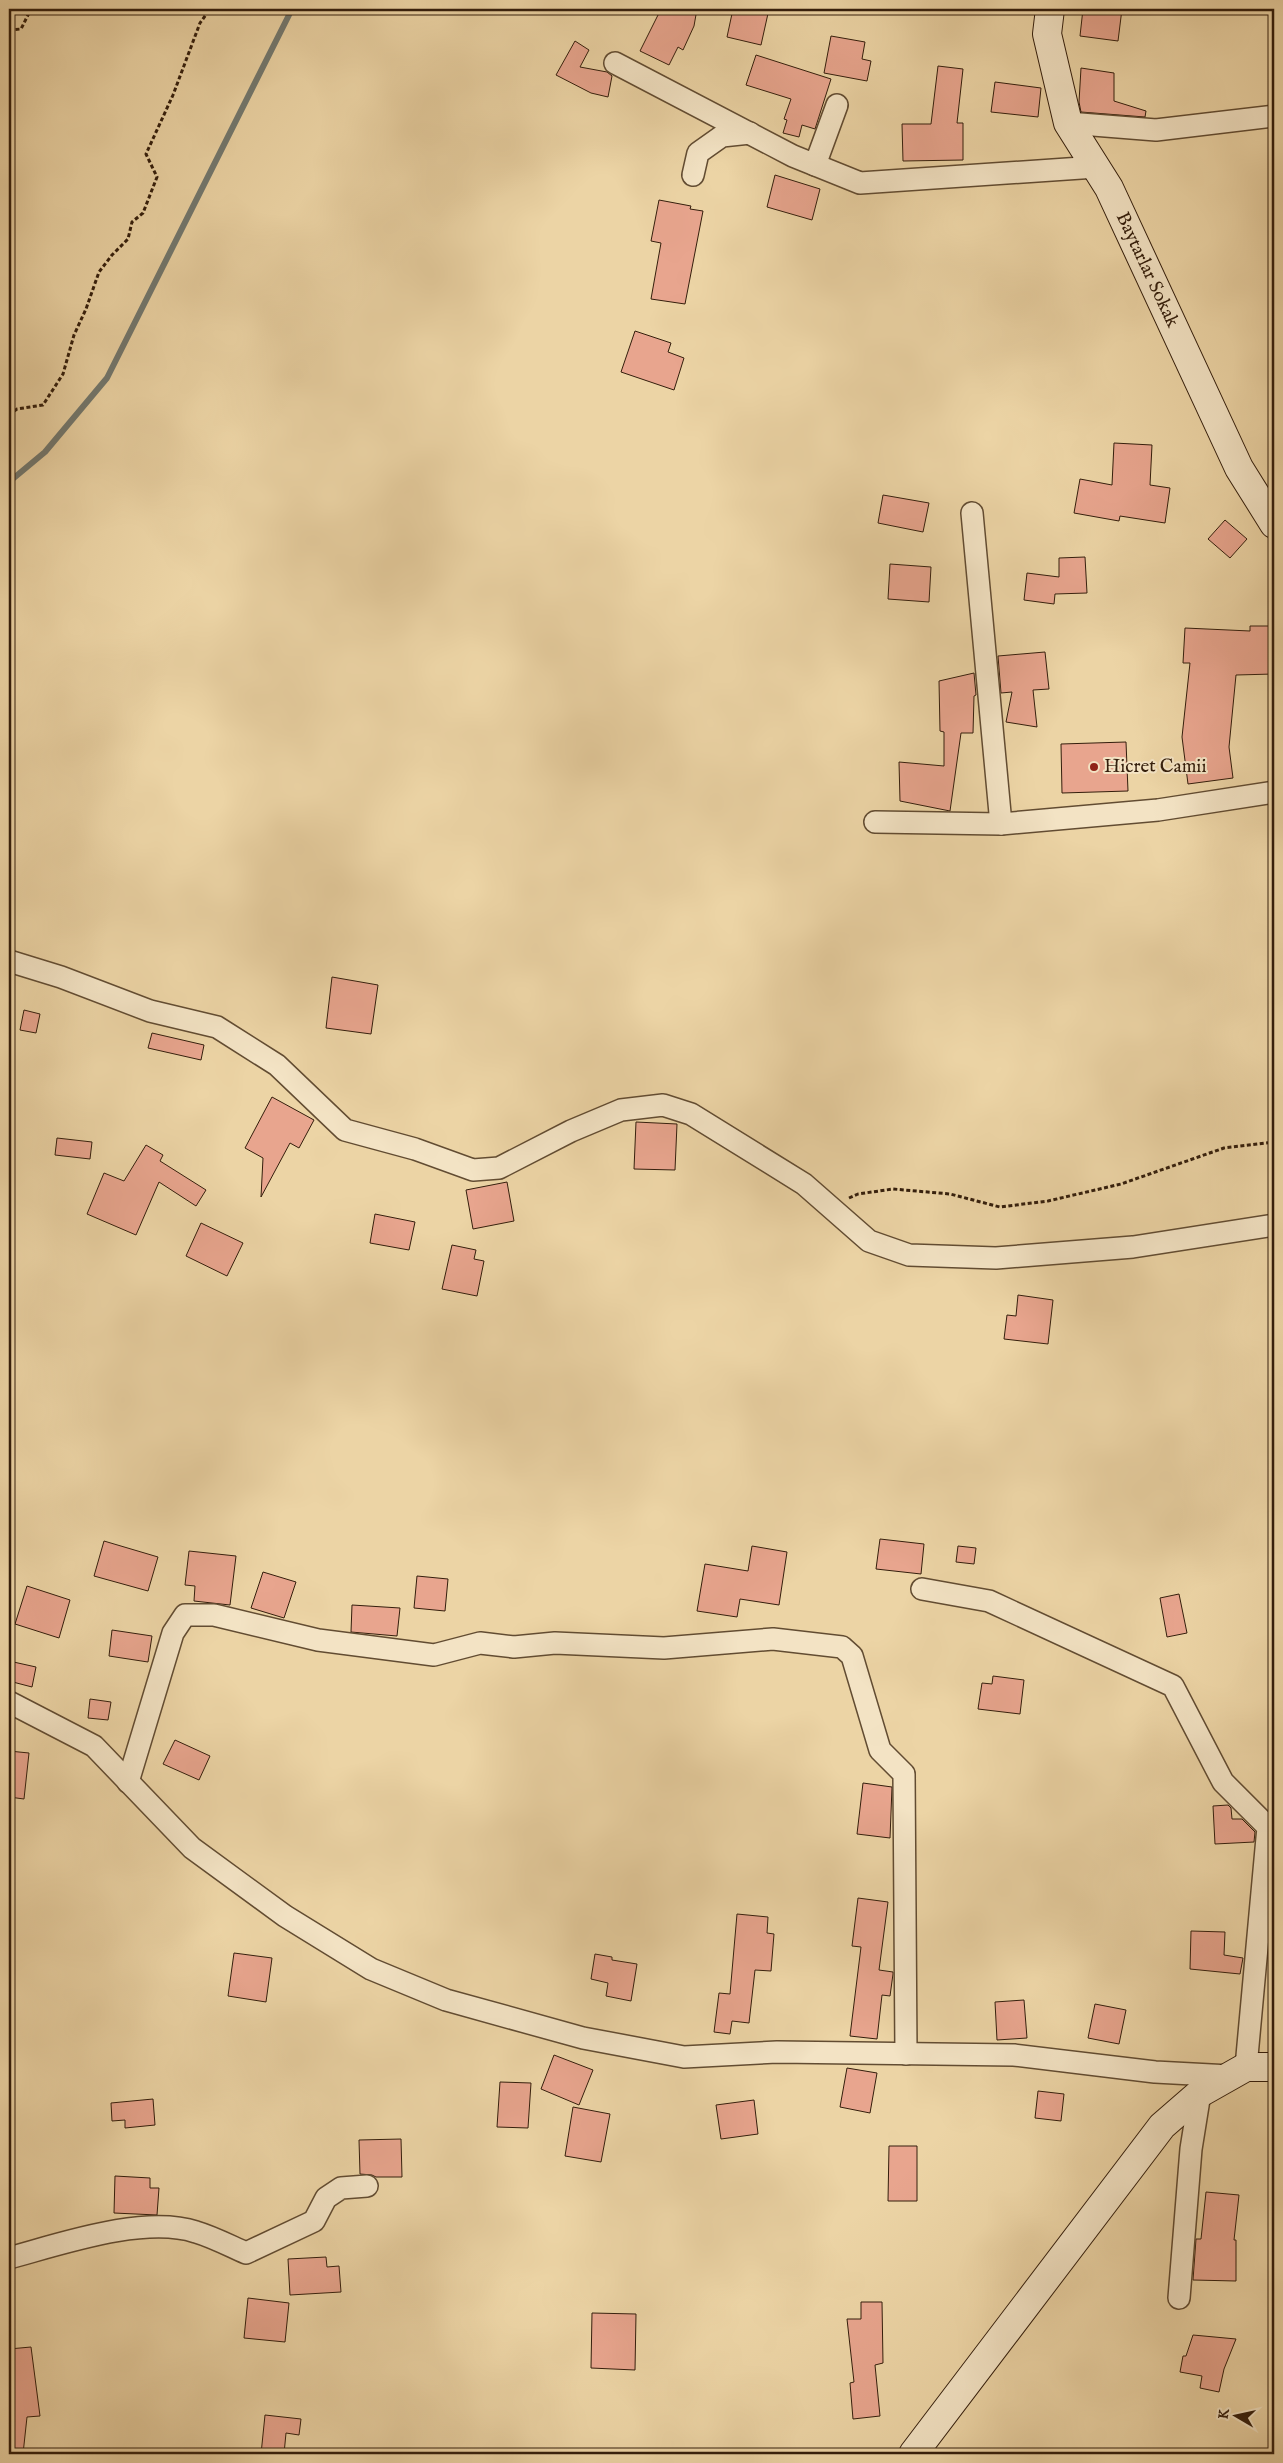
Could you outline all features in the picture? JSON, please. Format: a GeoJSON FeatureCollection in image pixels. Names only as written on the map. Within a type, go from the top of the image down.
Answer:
{"type":"FeatureCollection","features":[{"type":"Feature","properties":{"kind":"street","name":"Baytarlar Sokak"},"geometry":{"type":"LineString","coordinates":[[1050,9],[1047,34],[1068,123],[1109,188],[1238,468],[1274,524]]}},
{"type":"Feature","properties":{"kind":"street"},"geometry":{"type":"LineString","coordinates":[[615,63],[815,165],[860,183],[1096,167]]}},
{"type":"Feature","properties":{"kind":"street"},"geometry":{"type":"LineString","coordinates":[[815,165],[837,105]]}},
{"type":"Feature","properties":{"kind":"street"},"geometry":{"type":"LineString","coordinates":[[1068,123],[1156,130],[1274,116]]}},
{"type":"Feature","properties":{"kind":"street"},"geometry":{"type":"LineString","coordinates":[[693,175],[698,153],[722,136],[750,133]]}},
{"type":"Feature","properties":{"kind":"street"},"geometry":{"type":"LineString","coordinates":[[972,513],[1001,824]]}},
{"type":"Feature","properties":{"kind":"street"},"geometry":{"type":"LineString","coordinates":[[875,822],[1001,824],[1158,810],[1274,792]]}},
{"type":"Feature","properties":{"kind":"street"},"geometry":{"type":"LineString","coordinates":[[9,961],[150,1011],[217,1027],[277,1066],[345,1130],[415,1149],[473,1170],[499,1168],[571,1131],[621,1110],[663,1105],[692,1114],[804,1184],[869,1241],[909,1255],[996,1258],[1133,1247],[1274,1225]]}},
{"type":"Feature","properties":{"kind":"street"},"geometry":{"type":"LineString","coordinates":[[922,1589],[990,1601],[1173,1686],[1223,1782],[1268,1827],[1238,2072]]}},
{"type":"Feature","properties":{"kind":"street"},"geometry":{"type":"LineString","coordinates":[[128,1782],[173,1633],[185,1615],[214,1615],[318,1640],[434,1655],[480,1643],[514,1647],[555,1643],[664,1648],[773,1640],[842,1647],[852,1656],[880,1750],[904,1774],[906,2054]]}},
{"type":"Feature","properties":{"kind":"street"},"geometry":{"type":"LineString","coordinates":[[9,1702],[94,1746],[192,1848],[285,1916],[371,1969],[446,2000],[583,2038],[684,2057],[777,2052],[1014,2055],[1155,2072],[1238,2072],[1274,2067]]}},
{"type":"Feature","properties":{"kind":"street"},"geometry":{"type":"LineString","coordinates":[[913,2454],[1162,2126],[1200,2093],[1238,2072]]}},
{"type":"Feature","properties":{"kind":"street"},"geometry":{"type":"LineString","coordinates":[[1179,2298],[1190,2149],[1200,2093]]}},
{"type":"Feature","properties":{"kind":"street"},"geometry":{"type":"LineString","coordinates":[[9,2258],[78,2240],[152,2225],[196,2231],[246,2253],[314,2221],[326,2198],[341,2188],[367,2186]]}},
{"type":"Feature","properties":{"kind":"path"},"geometry":{"type":"LineString","coordinates":[[9,30],[21,29],[31,9]]}},
{"type":"Feature","properties":{"kind":"path"},"geometry":{"type":"LineString","coordinates":[[9,415],[17,409],[43,405],[63,374],[74,335],[99,272],[112,254],[128,239],[132,222],[143,213],[157,176],[146,154],[173,95],[200,23],[210,9]]}},
{"type":"Feature","properties":{"kind":"path"},"geometry":{"type":"LineString","coordinates":[[831,1208],[858,1194],[893,1189],[950,1194],[1000,1207],[1048,1201],[1121,1184],[1224,1148],[1274,1142]]}},
{"type":"Feature","properties":{"kind":"building"},"geometry":{"type":"Polygon","coordinates":[[[661,9],[697,9],[694,26],[683,50],[678,47],[669,65],[640,51],[661,9]]]}},
{"type":"Feature","properties":{"kind":"building"},"geometry":{"type":"Polygon","coordinates":[[[733,9],[769,9],[761,45],[727,37],[733,9]]]}},
{"type":"Feature","properties":{"kind":"building"},"geometry":{"type":"Polygon","coordinates":[[[1083,9],[1122,9],[1118,41],[1080,36],[1083,9]]]}},
{"type":"Feature","properties":{"kind":"building"},"geometry":{"type":"Polygon","coordinates":[[[831,36],[865,42],[862,59],[871,61],[867,81],[824,73],[831,36]]]}},
{"type":"Feature","properties":{"kind":"building"},"geometry":{"type":"Polygon","coordinates":[[[575,41],[589,50],[580,67],[607,72],[612,76],[608,97],[591,93],[556,75],[575,41]]]}},
{"type":"Feature","properties":{"kind":"building"},"geometry":{"type":"Polygon","coordinates":[[[756,55],[831,79],[815,129],[802,125],[799,137],[783,133],[787,120],[784,119],[791,99],[746,85],[756,55]]]}},
{"type":"Feature","properties":{"kind":"building"},"geometry":{"type":"Polygon","coordinates":[[[938,66],[963,69],[957,123],[963,123],[963,160],[903,161],[902,124],[931,124],[938,66]]]}},
{"type":"Feature","properties":{"kind":"building"},"geometry":{"type":"Polygon","coordinates":[[[1081,68],[1114,73],[1114,101],[1146,111],[1145,117],[1081,112],[1079,102],[1081,68]]]}},
{"type":"Feature","properties":{"kind":"building"},"geometry":{"type":"Polygon","coordinates":[[[995,82],[1041,88],[1038,117],[991,112],[995,82]]]}},
{"type":"Feature","properties":{"kind":"building"},"geometry":{"type":"Polygon","coordinates":[[[775,175],[820,189],[812,220],[767,207],[775,175]]]}},
{"type":"Feature","properties":{"kind":"building"},"geometry":{"type":"Polygon","coordinates":[[[659,200],[691,206],[690,209],[703,211],[685,304],[651,299],[661,243],[651,241],[659,200]]]}},
{"type":"Feature","properties":{"kind":"building"},"geometry":{"type":"Polygon","coordinates":[[[635,331],[671,343],[668,352],[684,358],[674,390],[621,372],[635,331]]]}},
{"type":"Feature","properties":{"kind":"building"},"geometry":{"type":"Polygon","coordinates":[[[1114,443],[1152,445],[1150,485],[1170,488],[1165,523],[1120,516],[1119,521],[1074,513],[1080,479],[1112,485],[1114,443]]]}},
{"type":"Feature","properties":{"kind":"building"},"geometry":{"type":"Polygon","coordinates":[[[883,495],[929,503],[923,532],[878,523],[883,495]]]}},
{"type":"Feature","properties":{"kind":"building"},"geometry":{"type":"Polygon","coordinates":[[[1225,520],[1247,539],[1230,558],[1208,539],[1225,520]]]}},
{"type":"Feature","properties":{"kind":"building"},"geometry":{"type":"Polygon","coordinates":[[[1085,557],[1087,593],[1055,594],[1054,604],[1024,600],[1027,573],[1059,577],[1059,558],[1085,557]]]}},
{"type":"Feature","properties":{"kind":"building"},"geometry":{"type":"Polygon","coordinates":[[[890,564],[931,567],[929,602],[888,599],[890,564]]]}},
{"type":"Feature","properties":{"kind":"building"},"geometry":{"type":"Polygon","coordinates":[[[1250,626],[1274,626],[1274,674],[1236,675],[1229,747],[1233,778],[1188,784],[1182,737],[1190,663],[1183,663],[1185,628],[1250,631],[1250,626]]]}},
{"type":"Feature","properties":{"kind":"building"},"geometry":{"type":"Polygon","coordinates":[[[1045,652],[1049,689],[1033,690],[1037,727],[1006,722],[1012,692],[1001,693],[998,656],[1045,652]]]}},
{"type":"Feature","properties":{"kind":"building"},"geometry":{"type":"Polygon","coordinates":[[[974,673],[976,695],[974,696],[973,733],[961,733],[950,811],[900,801],[899,762],[944,766],[944,732],[940,731],[939,681],[974,673]]]}},
{"type":"Feature","properties":{"kind":"building","name":"Hicret Camii"},"geometry":{"type":"Polygon","coordinates":[[[1126,742],[1128,791],[1062,793],[1061,744],[1126,742]]]}},
{"type":"Feature","properties":{"kind":"building"},"geometry":{"type":"Polygon","coordinates":[[[332,977],[378,985],[371,1034],[326,1028],[332,977]]]}},
{"type":"Feature","properties":{"kind":"building"},"geometry":{"type":"Polygon","coordinates":[[[24,1010],[40,1014],[36,1033],[20,1030],[24,1010]]]}},
{"type":"Feature","properties":{"kind":"building"},"geometry":{"type":"Polygon","coordinates":[[[152,1033],[204,1045],[201,1060],[148,1048],[152,1033]]]}},
{"type":"Feature","properties":{"kind":"building"},"geometry":{"type":"Polygon","coordinates":[[[272,1097],[314,1120],[299,1148],[290,1143],[261,1197],[263,1158],[245,1148],[272,1097]]]}},
{"type":"Feature","properties":{"kind":"building"},"geometry":{"type":"Polygon","coordinates":[[[636,1122],[677,1124],[675,1170],[634,1169],[636,1122]]]}},
{"type":"Feature","properties":{"kind":"building"},"geometry":{"type":"Polygon","coordinates":[[[57,1138],[92,1142],[90,1159],[55,1155],[57,1138]]]}},
{"type":"Feature","properties":{"kind":"building"},"geometry":{"type":"Polygon","coordinates":[[[146,1145],[163,1155],[160,1161],[206,1190],[196,1206],[159,1182],[136,1235],[87,1214],[104,1173],[124,1181],[146,1145]]]}},
{"type":"Feature","properties":{"kind":"building"},"geometry":{"type":"Polygon","coordinates":[[[507,1182],[514,1221],[473,1229],[466,1190],[507,1182]]]}},
{"type":"Feature","properties":{"kind":"building"},"geometry":{"type":"Polygon","coordinates":[[[375,1214],[415,1222],[409,1250],[370,1243],[375,1214]]]}},
{"type":"Feature","properties":{"kind":"building"},"geometry":{"type":"Polygon","coordinates":[[[201,1223],[243,1243],[227,1276],[186,1256],[201,1223]]]}},
{"type":"Feature","properties":{"kind":"building"},"geometry":{"type":"Polygon","coordinates":[[[452,1245],[476,1250],[474,1259],[484,1261],[477,1296],[442,1289],[452,1245]]]}},
{"type":"Feature","properties":{"kind":"building"},"geometry":{"type":"Polygon","coordinates":[[[1018,1295],[1053,1300],[1048,1344],[1004,1339],[1007,1315],[1016,1316],[1018,1295]]]}},
{"type":"Feature","properties":{"kind":"building"},"geometry":{"type":"Polygon","coordinates":[[[880,1539],[924,1544],[921,1574],[876,1569],[880,1539]]]}},
{"type":"Feature","properties":{"kind":"building"},"geometry":{"type":"Polygon","coordinates":[[[104,1541],[158,1557],[148,1591],[94,1576],[104,1541]]]}},
{"type":"Feature","properties":{"kind":"building"},"geometry":{"type":"Polygon","coordinates":[[[752,1546],[787,1552],[779,1605],[740,1599],[737,1617],[697,1611],[705,1564],[748,1571],[752,1546]]]}},
{"type":"Feature","properties":{"kind":"building"},"geometry":{"type":"Polygon","coordinates":[[[958,1546],[976,1548],[974,1564],[956,1562],[958,1546]]]}},
{"type":"Feature","properties":{"kind":"building"},"geometry":{"type":"Polygon","coordinates":[[[189,1551],[236,1556],[230,1605],[194,1601],[195,1586],[185,1585],[189,1551]]]}},
{"type":"Feature","properties":{"kind":"building"},"geometry":{"type":"Polygon","coordinates":[[[263,1572],[296,1582],[284,1618],[251,1608],[263,1572]]]}},
{"type":"Feature","properties":{"kind":"building"},"geometry":{"type":"Polygon","coordinates":[[[417,1576],[448,1579],[445,1611],[414,1608],[417,1576]]]}},
{"type":"Feature","properties":{"kind":"building"},"geometry":{"type":"Polygon","coordinates":[[[27,1586],[70,1600],[59,1638],[15,1624],[27,1586]]]}},
{"type":"Feature","properties":{"kind":"building"},"geometry":{"type":"Polygon","coordinates":[[[1179,1594],[1187,1633],[1167,1637],[1160,1598],[1179,1594]]]}},
{"type":"Feature","properties":{"kind":"building"},"geometry":{"type":"Polygon","coordinates":[[[352,1605],[400,1608],[397,1636],[351,1632],[352,1605]]]}},
{"type":"Feature","properties":{"kind":"building"},"geometry":{"type":"Polygon","coordinates":[[[112,1630],[152,1636],[148,1662],[109,1656],[112,1630]]]}},
{"type":"Feature","properties":{"kind":"building"},"geometry":{"type":"Polygon","coordinates":[[[9,1661],[36,1667],[32,1687],[9,1681],[9,1661]]]}},
{"type":"Feature","properties":{"kind":"building"},"geometry":{"type":"Polygon","coordinates":[[[993,1676],[1024,1680],[1020,1714],[978,1709],[982,1683],[992,1684],[993,1676]]]}},
{"type":"Feature","properties":{"kind":"building"},"geometry":{"type":"Polygon","coordinates":[[[90,1699],[111,1702],[108,1720],[88,1718],[90,1699]]]}},
{"type":"Feature","properties":{"kind":"building"},"geometry":{"type":"Polygon","coordinates":[[[175,1740],[210,1756],[199,1780],[163,1764],[175,1740]]]}},
{"type":"Feature","properties":{"kind":"building"},"geometry":{"type":"Polygon","coordinates":[[[9,1751],[29,1753],[24,1799],[9,1797],[9,1751]]]}},
{"type":"Feature","properties":{"kind":"building"},"geometry":{"type":"Polygon","coordinates":[[[863,1783],[892,1787],[890,1838],[857,1834],[863,1783]]]}},
{"type":"Feature","properties":{"kind":"building"},"geometry":{"type":"Polygon","coordinates":[[[1228,1805],[1231,1808],[1232,1819],[1242,1819],[1255,1832],[1254,1842],[1215,1844],[1213,1806],[1228,1805]]]}},
{"type":"Feature","properties":{"kind":"building"},"geometry":{"type":"Polygon","coordinates":[[[858,1898],[888,1902],[879,1970],[893,1972],[893,1974],[890,1996],[882,1995],[877,2039],[850,2036],[861,1947],[852,1946],[858,1898]]]}},
{"type":"Feature","properties":{"kind":"building"},"geometry":{"type":"Polygon","coordinates":[[[737,1914],[768,1917],[767,1933],[774,1934],[771,1971],[755,1970],[749,2023],[732,2021],[730,2034],[714,2032],[719,1993],[730,1994],[737,1914]]]}},
{"type":"Feature","properties":{"kind":"building"},"geometry":{"type":"Polygon","coordinates":[[[1191,1931],[1225,1932],[1224,1955],[1243,1958],[1240,1974],[1190,1969],[1191,1931]]]}},
{"type":"Feature","properties":{"kind":"building"},"geometry":{"type":"Polygon","coordinates":[[[234,1953],[272,1958],[266,2002],[228,1996],[234,1953]]]}},
{"type":"Feature","properties":{"kind":"building"},"geometry":{"type":"Polygon","coordinates":[[[595,1954],[612,1957],[612,1960],[637,1964],[631,2001],[606,1996],[608,1983],[591,1979],[595,1954]]]}},
{"type":"Feature","properties":{"kind":"building"},"geometry":{"type":"Polygon","coordinates":[[[1024,2000],[1027,2038],[997,2040],[995,2002],[1024,2000]]]}},
{"type":"Feature","properties":{"kind":"building"},"geometry":{"type":"Polygon","coordinates":[[[1095,2004],[1126,2010],[1119,2044],[1088,2038],[1095,2004]]]}},
{"type":"Feature","properties":{"kind":"building"},"geometry":{"type":"Polygon","coordinates":[[[554,2055],[593,2070],[579,2105],[541,2089],[554,2055]]]}},
{"type":"Feature","properties":{"kind":"building"},"geometry":{"type":"Polygon","coordinates":[[[847,2068],[877,2073],[870,2113],[840,2107],[847,2068]]]}},
{"type":"Feature","properties":{"kind":"building"},"geometry":{"type":"Polygon","coordinates":[[[500,2082],[531,2083],[528,2128],[497,2127],[500,2082]]]}},
{"type":"Feature","properties":{"kind":"building"},"geometry":{"type":"Polygon","coordinates":[[[1038,2091],[1064,2094],[1061,2121],[1035,2118],[1038,2091]]]}},
{"type":"Feature","properties":{"kind":"building"},"geometry":{"type":"Polygon","coordinates":[[[153,2099],[155,2125],[125,2128],[125,2120],[112,2121],[111,2103],[153,2099]]]}},
{"type":"Feature","properties":{"kind":"building"},"geometry":{"type":"Polygon","coordinates":[[[754,2100],[758,2134],[721,2139],[716,2105],[754,2100]]]}},
{"type":"Feature","properties":{"kind":"building"},"geometry":{"type":"Polygon","coordinates":[[[573,2107],[610,2114],[601,2162],[565,2156],[573,2107]]]}},
{"type":"Feature","properties":{"kind":"building"},"geometry":{"type":"Polygon","coordinates":[[[401,2139],[402,2177],[376,2177],[360,2174],[359,2140],[401,2139]]]}},
{"type":"Feature","properties":{"kind":"building"},"geometry":{"type":"Polygon","coordinates":[[[889,2146],[917,2146],[917,2201],[888,2201],[889,2146]]]}},
{"type":"Feature","properties":{"kind":"building"},"geometry":{"type":"Polygon","coordinates":[[[115,2176],[150,2178],[150,2188],[159,2188],[157,2215],[114,2213],[115,2176]]]}},
{"type":"Feature","properties":{"kind":"building"},"geometry":{"type":"Polygon","coordinates":[[[1206,2192],[1239,2195],[1234,2240],[1236,2240],[1236,2281],[1193,2280],[1196,2239],[1201,2239],[1206,2192]]]}},
{"type":"Feature","properties":{"kind":"building"},"geometry":{"type":"Polygon","coordinates":[[[326,2257],[327,2267],[339,2266],[341,2292],[290,2295],[288,2259],[326,2257]]]}},
{"type":"Feature","properties":{"kind":"building"},"geometry":{"type":"Polygon","coordinates":[[[248,2298],[289,2303],[285,2342],[244,2338],[248,2298]]]}},
{"type":"Feature","properties":{"kind":"building"},"geometry":{"type":"Polygon","coordinates":[[[861,2302],[882,2302],[883,2363],[875,2365],[880,2416],[853,2419],[850,2383],[854,2382],[847,2319],[861,2319],[861,2302]]]}},
{"type":"Feature","properties":{"kind":"building"},"geometry":{"type":"Polygon","coordinates":[[[592,2313],[636,2314],[635,2370],[591,2368],[592,2313]]]}},
{"type":"Feature","properties":{"kind":"building"},"geometry":{"type":"Polygon","coordinates":[[[1193,2335],[1236,2339],[1224,2369],[1219,2392],[1200,2388],[1202,2376],[1180,2372],[1183,2356],[1186,2356],[1193,2335]]]}},
{"type":"Feature","properties":{"kind":"building"},"geometry":{"type":"Polygon","coordinates":[[[31,2347],[40,2416],[27,2417],[23,2454],[9,2454],[9,2349],[31,2347]]]}},
{"type":"Feature","properties":{"kind":"building"},"geometry":{"type":"Polygon","coordinates":[[[265,2415],[301,2419],[299,2435],[286,2433],[284,2454],[261,2454],[265,2415]]]}},
{"type":"Feature","properties":{"kind":"waterway"},"geometry":{"type":"LineString","coordinates":[[9,482],[45,452],[107,378],[292,9]]}},
{"type":"Feature","properties":{"kind":"place","name":"Hicret Camii"},"geometry":{"type":"Point","coordinates":[1094,767]}}]}
